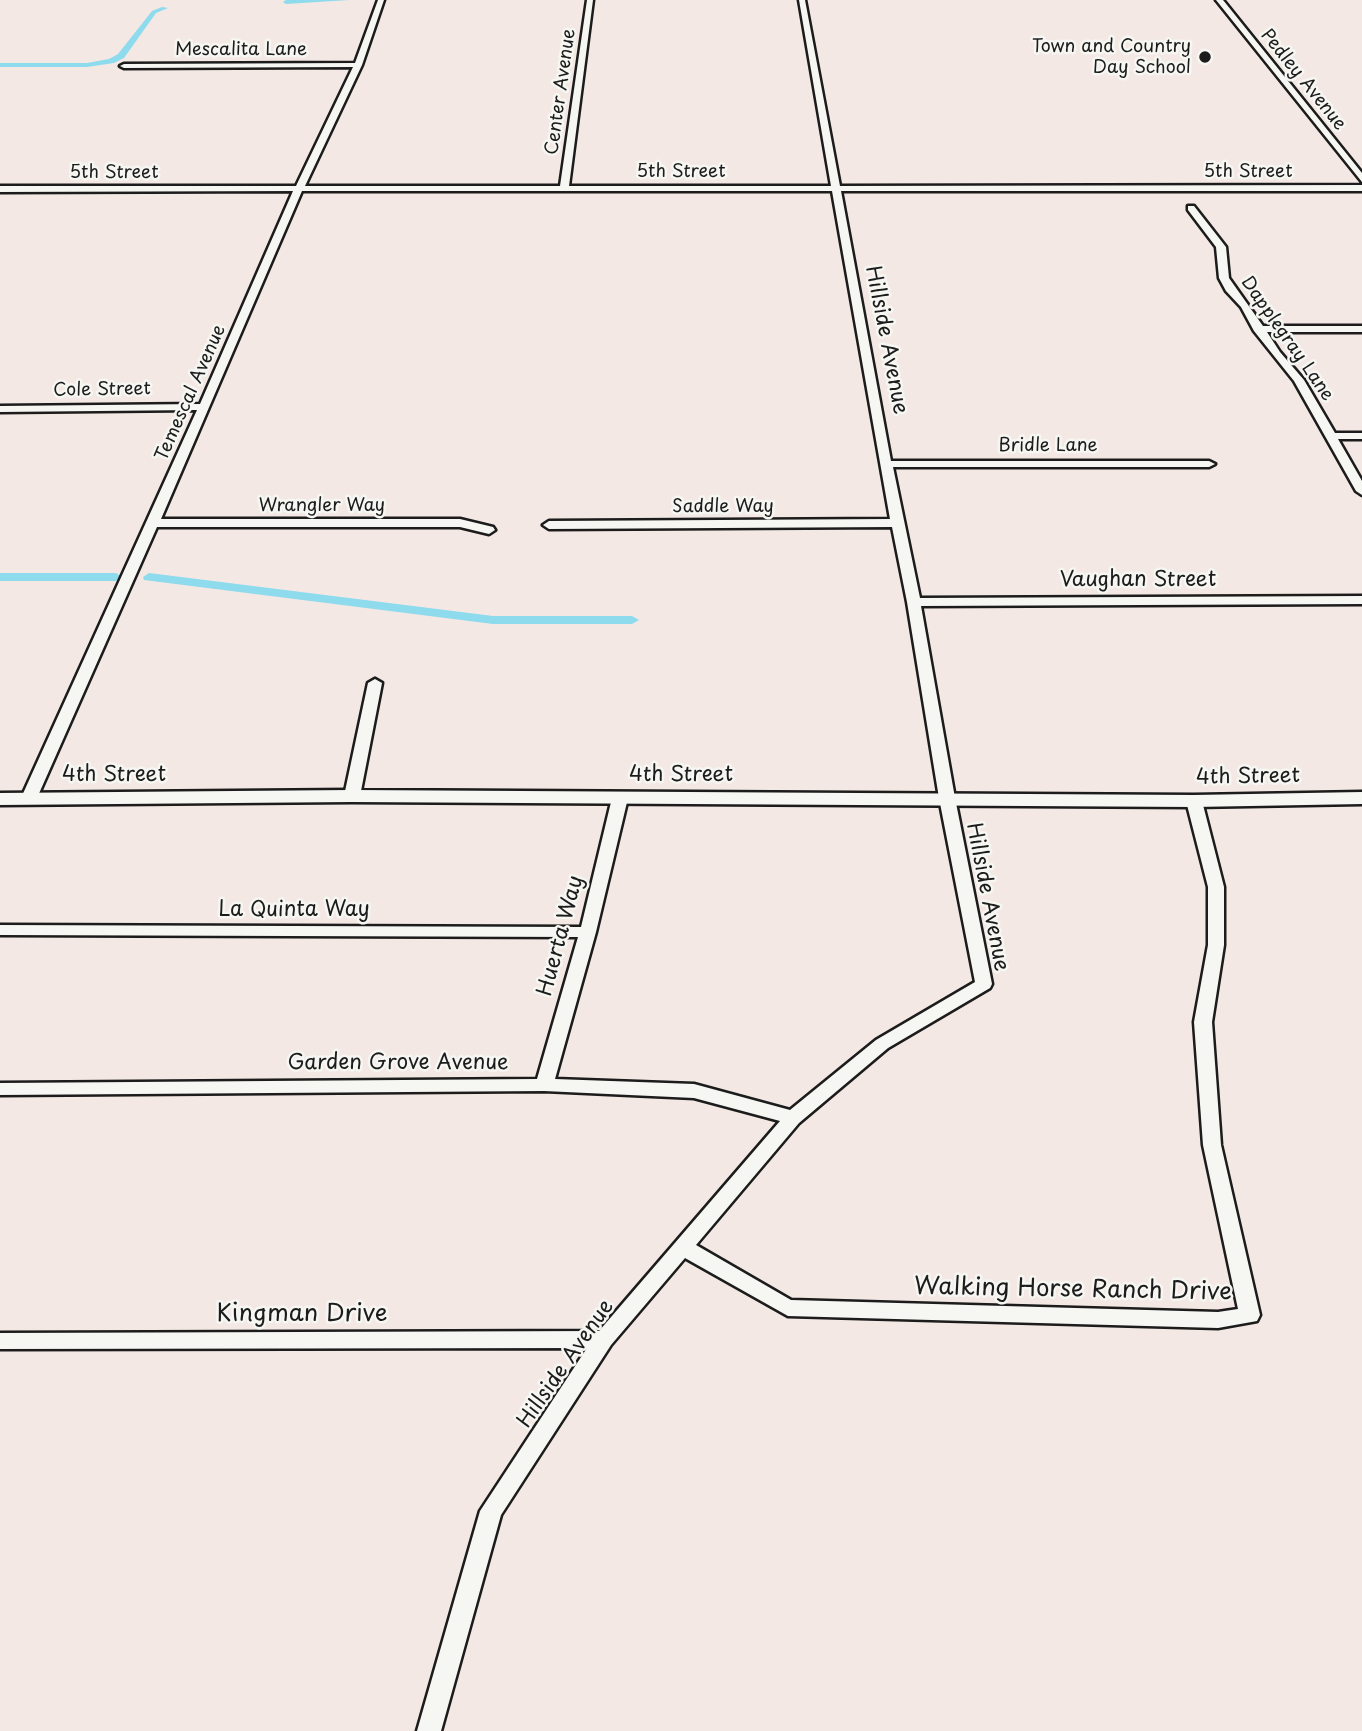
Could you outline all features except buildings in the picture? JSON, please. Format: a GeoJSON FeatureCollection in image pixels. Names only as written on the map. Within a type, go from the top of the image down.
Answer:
{"type":"FeatureCollection","features":[{"type":"Feature","properties":{"kind":"street","name":"Temescal Avenue"},"geometry":{"type":"LineString","coordinates":[[29,798],[299,189],[358,65],[381,0]]}},
{"type":"Feature","properties":{"kind":"street","name":"Center Avenue"},"geometry":{"type":"LineString","coordinates":[[564,188],[590,0]]}},
{"type":"Feature","properties":{"kind":"street","name":"Hillside Avenue"},"geometry":{"type":"LineString","coordinates":[[429,1731],[491,1511],[604,1339],[793,1118],[882,1044],[984,984],[947,798],[914,602],[897,523],[802,0]]}},
{"type":"Feature","properties":{"kind":"street","name":"Pedley Avenue"},"geometry":{"type":"LineString","coordinates":[[1219,0],[1362,179]]}},
{"type":"Feature","properties":{"kind":"street","name":"Mescalita Lane"},"geometry":{"type":"LineString","coordinates":[[124,66],[358,65]]}},
{"type":"Feature","properties":{"kind":"street","name":"5th Street"},"geometry":{"type":"LineString","coordinates":[[0,189],[1362,188]]}},
{"type":"Feature","properties":{"kind":"street","name":"Dapplegray Lane"},"geometry":{"type":"LineString","coordinates":[[1191,208],[1222,247],[1224,278],[1231,291],[1245,305],[1258,329],[1299,380],[1362,491]]}},
{"type":"Feature","properties":{"kind":"street"},"geometry":{"type":"LineString","coordinates":[[1258,329],[1362,329]]}},
{"type":"Feature","properties":{"kind":"street","name":"Cole Street"},"geometry":{"type":"LineString","coordinates":[[0,409],[204,407]]}},
{"type":"Feature","properties":{"kind":"street"},"geometry":{"type":"LineString","coordinates":[[1331,436],[1362,436]]}},
{"type":"Feature","properties":{"kind":"street","name":"Bridle Lane"},"geometry":{"type":"LineString","coordinates":[[888,464],[1209,464]]}},
{"type":"Feature","properties":{"kind":"street","name":"Wrangler Way"},"geometry":{"type":"LineString","coordinates":[[153,523],[460,523],[489,530]]}},
{"type":"Feature","properties":{"kind":"street","name":"Saddle Way"},"geometry":{"type":"LineString","coordinates":[[550,525],[897,523]]}},
{"type":"Feature","properties":{"kind":"street","name":"Vaughan Street"},"geometry":{"type":"LineString","coordinates":[[914,602],[1362,600]]}},
{"type":"Feature","properties":{"kind":"street"},"geometry":{"type":"LineString","coordinates":[[352,796],[375,682]]}},
{"type":"Feature","properties":{"kind":"street","name":"4th Street"},"geometry":{"type":"LineString","coordinates":[[0,799],[352,796],[1194,801],[1362,798]]}},
{"type":"Feature","properties":{"kind":"street","name":"Huerta Way"},"geometry":{"type":"LineString","coordinates":[[544,1085],[588,932],[620,797]]}},
{"type":"Feature","properties":{"kind":"street","name":"Walking Horse Ranch Drive"},"geometry":{"type":"LineString","coordinates":[[682,1247],[789,1308],[1204,1320],[1250,1315],[1212,1145],[1203,1022],[1216,945],[1216,887],[1194,801]]}},
{"type":"Feature","properties":{"kind":"street","name":"La Quinta Way"},"geometry":{"type":"LineString","coordinates":[[0,930],[588,932]]}},
{"type":"Feature","properties":{"kind":"street","name":"Garden Grove Avenue"},"geometry":{"type":"LineString","coordinates":[[0,1089],[544,1085],[694,1091],[793,1118]]}},
{"type":"Feature","properties":{"kind":"street","name":"Kingman Drive"},"geometry":{"type":"LineString","coordinates":[[0,1341],[604,1339]]}},
{"type":"Feature","properties":{"kind":"waterway"},"geometry":{"type":"LineString","coordinates":[[286,2],[346,0]]}},
{"type":"Feature","properties":{"kind":"waterway"},"geometry":{"type":"LineString","coordinates":[[0,65],[87,65],[111,61],[121,56],[154,12],[164,8]]}},
{"type":"Feature","properties":{"kind":"waterway"},"geometry":{"type":"LineString","coordinates":[[0,577],[116,577]]}},
{"type":"Feature","properties":{"kind":"waterway"},"geometry":{"type":"LineString","coordinates":[[149,577],[493,620],[632,620]]}},
{"type":"Feature","properties":{"kind":"place","name":"Town and Country Day School"},"geometry":{"type":"Point","coordinates":[1205,57]}}]}
